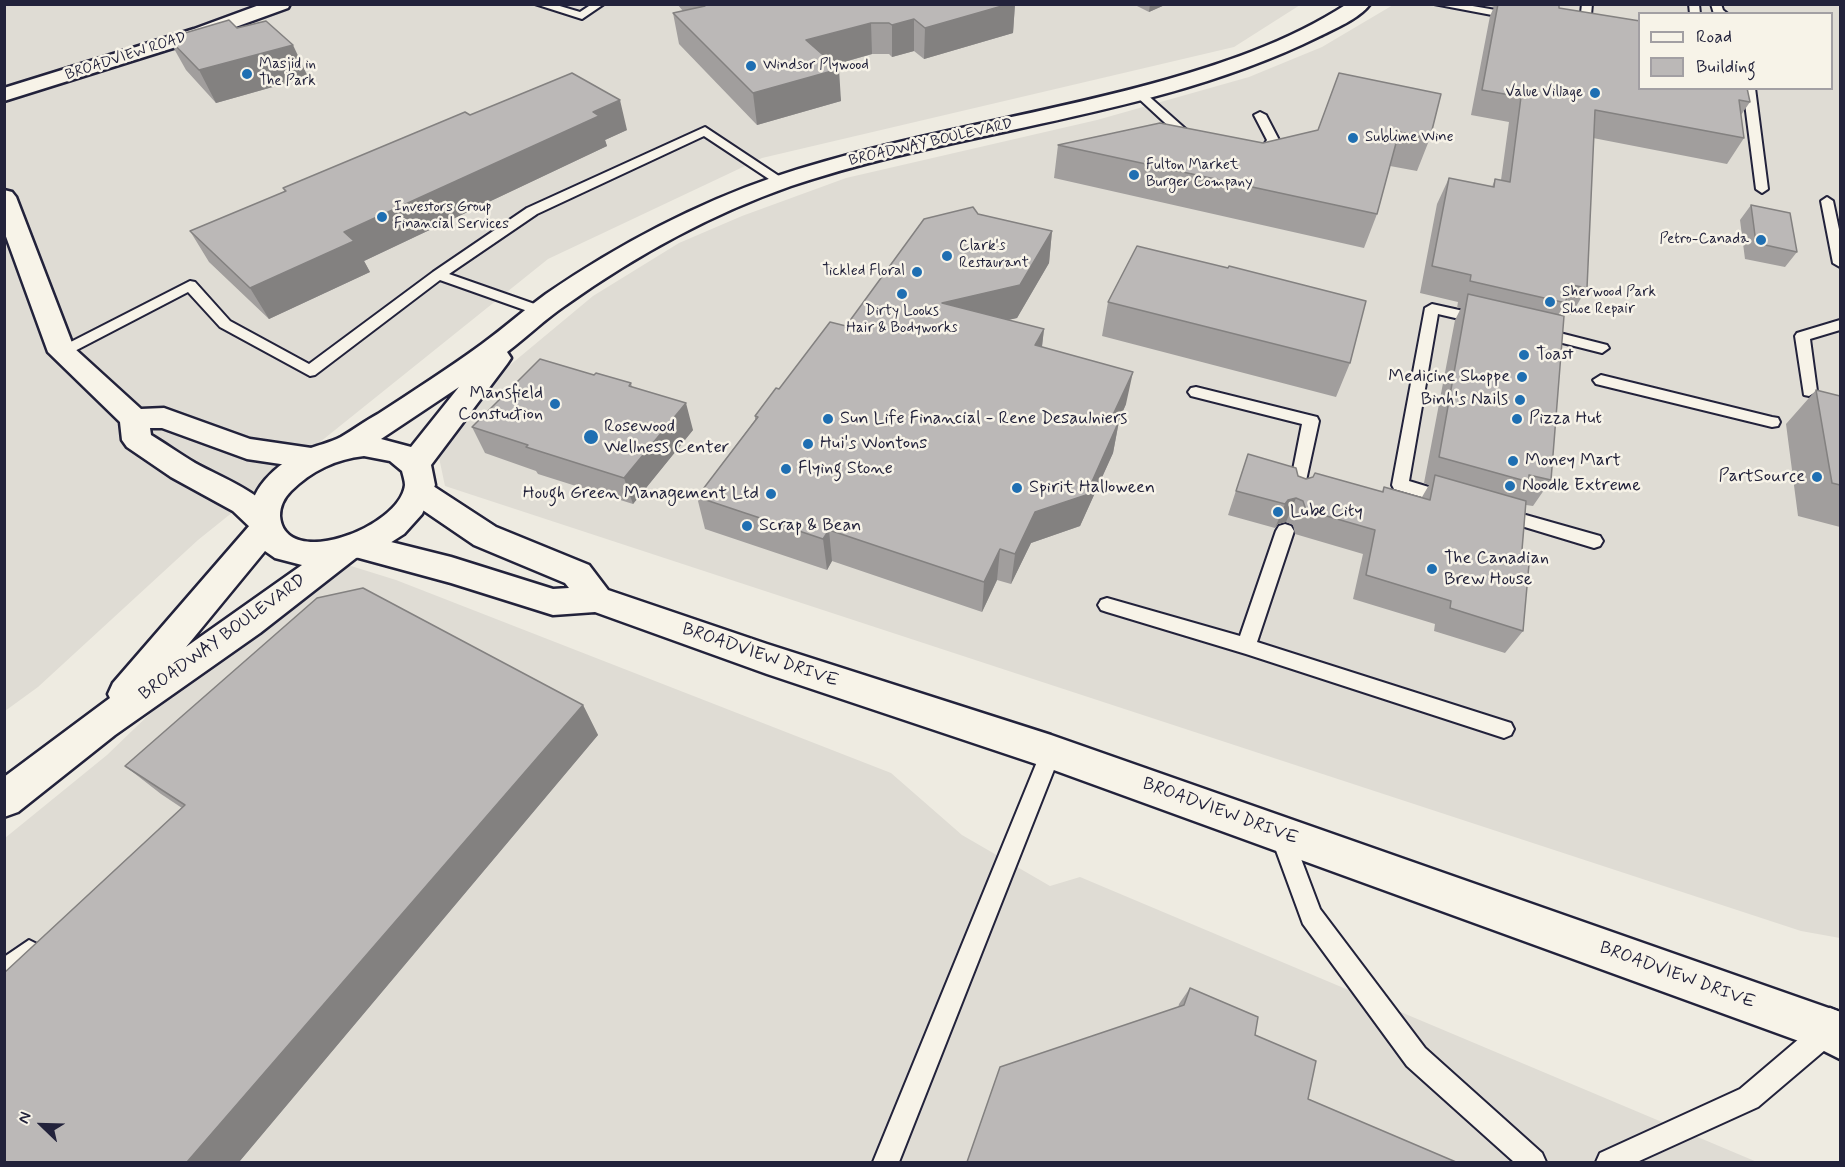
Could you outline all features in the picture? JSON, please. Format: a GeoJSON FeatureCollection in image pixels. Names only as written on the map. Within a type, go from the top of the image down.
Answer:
{"type":"FeatureCollection","features":[{"type":"Feature","properties":{"kind":"street","name":"BROADVIEW ROAD"},"geometry":{"type":"LineString","coordinates":[[4,95],[201,33],[281,4]]}},
{"type":"Feature","properties":{"kind":"street","name":"BROADWAY BOULEVARD"},"geometry":{"type":"LineString","coordinates":[[346,448],[438,387],[610,264],[685,223],[782,182],[868,156],[1140,94],[1241,64],[1336,21],[1360,4]]}},
{"type":"Feature","properties":{"kind":"street"},"geometry":{"type":"LineString","coordinates":[[4,197],[62,352],[134,419],[137,440],[182,469],[244,503],[265,525],[276,543],[293,552],[317,555],[370,542],[393,527],[410,510],[417,478]]}},
{"type":"Feature","properties":{"kind":"street","name":"BROADWAY BOULEVARD"},"geometry":{"type":"LineString","coordinates":[[417,478],[428,444],[531,319]]}},
{"type":"Feature","properties":{"kind":"street"},"geometry":{"type":"LineString","coordinates":[[134,419],[164,418],[246,450],[314,458]]}},
{"type":"Feature","properties":{"kind":"street"},"geometry":{"type":"LineString","coordinates":[[265,525],[265,508],[271,494],[282,480],[314,458],[346,448],[381,446],[408,457],[417,478],[485,536],[577,574],[596,599]]}},
{"type":"Feature","properties":{"kind":"street","name":"BROADWAY BOULEVARD"},"geometry":{"type":"LineString","coordinates":[[102,724],[265,525]]}},
{"type":"Feature","properties":{"kind":"street","name":"BROADWAY BOULEVARD"},"geometry":{"type":"LineString","coordinates":[[4,800],[102,724],[351,548]]}},
{"type":"Feature","properties":{"kind":"street","name":"BROADVIEW DRIVE"},"geometry":{"type":"LineString","coordinates":[[351,548],[451,570],[553,602],[596,599],[767,659],[1051,752],[1838,1033]]}},
{"type":"Feature","properties":{"kind":"lane"},"geometry":{"type":"LineString","coordinates":[[540,4],[582,16],[599,4]]}},
{"type":"Feature","properties":{"kind":"lane"},"geometry":{"type":"LineString","coordinates":[[1438,4],[1519,17]]}},
{"type":"Feature","properties":{"kind":"lane"},"geometry":{"type":"LineString","coordinates":[[1563,23],[1591,27],[1587,4]]}},
{"type":"Feature","properties":{"kind":"lane"},"geometry":{"type":"LineString","coordinates":[[1749,90],[1762,189]]}},
{"type":"Feature","properties":{"kind":"lane"},"geometry":{"type":"LineString","coordinates":[[1140,94],[1201,148]]}},
{"type":"Feature","properties":{"kind":"lane"},"geometry":{"type":"LineString","coordinates":[[1242,156],[1265,152],[1273,140],[1260,115]]}},
{"type":"Feature","properties":{"kind":"lane"},"geometry":{"type":"LineString","coordinates":[[62,352],[190,285],[225,324],[310,371],[438,275],[532,211],[705,131],[782,182]]}},
{"type":"Feature","properties":{"kind":"lane"},"geometry":{"type":"LineString","coordinates":[[1827,201],[1840,262]]}},
{"type":"Feature","properties":{"kind":"lane"},"geometry":{"type":"LineString","coordinates":[[438,275],[531,319]]}},
{"type":"Feature","properties":{"kind":"lane"},"geometry":{"type":"LineString","coordinates":[[1468,505],[1400,485],[1432,308],[1500,324]]}},
{"type":"Feature","properties":{"kind":"lane"},"geometry":{"type":"LineString","coordinates":[[1809,391],[1802,336],[1840,325]]}},
{"type":"Feature","properties":{"kind":"lane"},"geometry":{"type":"LineString","coordinates":[[1523,329],[1602,348]]}},
{"type":"Feature","properties":{"kind":"lane"},"geometry":{"type":"LineString","coordinates":[[1601,380],[1772,422]]}},
{"type":"Feature","properties":{"kind":"lane"},"geometry":{"type":"LineString","coordinates":[[1196,392],[1311,421],[1296,495]]}},
{"type":"Feature","properties":{"kind":"lane"},"geometry":{"type":"LineString","coordinates":[[1491,511],[1594,541]]}},
{"type":"Feature","properties":{"kind":"lane"},"geometry":{"type":"LineString","coordinates":[[1246,646],[1285,531]]}},
{"type":"Feature","properties":{"kind":"lane"},"geometry":{"type":"LineString","coordinates":[[1107,605],[1246,646],[1504,729]]}},
{"type":"Feature","properties":{"kind":"lane"},"geometry":{"type":"LineString","coordinates":[[886,1162],[1051,752]]}},
{"type":"Feature","properties":{"kind":"lane"},"geometry":{"type":"LineString","coordinates":[[1281,834],[1311,916],[1416,1058],[1533,1162]]}},
{"type":"Feature","properties":{"kind":"lane"},"geometry":{"type":"LineString","coordinates":[[4,972],[42,942]]}},
{"type":"Feature","properties":{"kind":"lane"},"geometry":{"type":"LineString","coordinates":[[1609,1162],[1749,1098],[1838,1033]]}},
{"type":"Feature","properties":{"kind":"shaded area"},"geometry":{"type":"Polygon","coordinates":[[[5,5],[1300,5],[1234,47],[762,158],[548,259],[198,540],[38,687],[5,711],[5,5]]]}},
{"type":"Feature","properties":{"kind":"shaded area"},"geometry":{"type":"Polygon","coordinates":[[[1393,5],[1840,5],[1840,938],[1801,931],[445,486],[437,448],[480,390],[593,296],[679,243],[742,216],[846,178],[1097,120],[1249,77],[1322,47],[1393,5]]]}},
{"type":"Feature","properties":{"kind":"shaded area"},"geometry":{"type":"Polygon","coordinates":[[[335,561],[396,580],[891,773],[962,835],[1050,886],[1080,877],[1757,1162],[5,1162],[5,838],[107,755],[299,570],[335,561]]]}},
{"type":"Feature","properties":{"kind":"building"},"geometry":{"type":"Polygon","coordinates":[[[704,4],[1009,4],[925,28],[914,19],[892,25],[871,23],[806,40],[839,69],[753,93],[673,13],[705,6],[704,4]]]}},
{"type":"Feature","properties":{"kind":"building"},"geometry":{"type":"Polygon","coordinates":[[[1498,4],[1559,4],[1559,8],[1638,21],[1638,90],[1747,90],[1750,102],[1739,100],[1744,138],[1595,110],[1587,288],[1567,284],[1566,303],[1470,281],[1471,275],[1432,266],[1449,178],[1494,187],[1495,179],[1510,182],[1521,97],[1482,90],[1498,4]]]}},
{"type":"Feature","properties":{"kind":"building"},"geometry":{"type":"Polygon","coordinates":[[[229,20],[237,28],[266,21],[293,45],[199,70],[168,38],[229,20]]]}},
{"type":"Feature","properties":{"kind":"building"},"geometry":{"type":"Polygon","coordinates":[[[572,73],[620,100],[593,112],[599,116],[344,232],[354,241],[250,288],[190,231],[286,191],[283,188],[465,112],[470,115],[572,73]]]}},
{"type":"Feature","properties":{"kind":"building"},"geometry":{"type":"Polygon","coordinates":[[[1339,73],[1441,94],[1430,138],[1399,132],[1377,214],[1058,145],[1160,123],[1263,143],[1318,130],[1339,73]]]}},
{"type":"Feature","properties":{"kind":"building"},"geometry":{"type":"Polygon","coordinates":[[[1751,205],[1790,213],[1797,252],[1756,243],[1751,205]]]}},
{"type":"Feature","properties":{"kind":"building"},"geometry":{"type":"Polygon","coordinates":[[[973,207],[978,214],[1052,231],[1020,285],[942,303],[1044,329],[1035,345],[1133,372],[1111,419],[1119,421],[1086,495],[1035,512],[1015,554],[1000,549],[984,582],[829,530],[823,539],[697,497],[758,417],[755,416],[776,388],[779,389],[830,322],[846,326],[924,219],[973,207]]]}},
{"type":"Feature","properties":{"kind":"building"},"geometry":{"type":"Polygon","coordinates":[[[1137,246],[1228,268],[1229,266],[1366,301],[1350,363],[1108,302],[1137,246]]]}},
{"type":"Feature","properties":{"kind":"building"},"geometry":{"type":"Polygon","coordinates":[[[1468,294],[1564,316],[1551,480],[1529,475],[1529,482],[1439,457],[1468,294]]]}},
{"type":"Feature","properties":{"kind":"building"},"geometry":{"type":"Polygon","coordinates":[[[540,359],[631,383],[629,386],[686,403],[624,478],[472,427],[540,359]]]}},
{"type":"Feature","properties":{"kind":"building"},"geometry":{"type":"Polygon","coordinates":[[[1816,390],[1840,396],[1840,485],[1832,483],[1816,390]]]}},
{"type":"Feature","properties":{"kind":"building"},"geometry":{"type":"Polygon","coordinates":[[[1248,454],[1296,468],[1298,476],[1306,479],[1313,477],[1315,473],[1383,492],[1384,487],[1430,500],[1435,475],[1526,501],[1521,562],[1529,564],[1523,631],[1450,608],[1451,601],[1366,575],[1375,530],[1306,510],[1303,501],[1296,498],[1288,500],[1285,504],[1236,491],[1248,454]]]}},
{"type":"Feature","properties":{"kind":"building"},"geometry":{"type":"Polygon","coordinates":[[[363,588],[583,705],[187,1162],[4,1162],[4,973],[185,805],[125,766],[317,598],[363,588]]]}},
{"type":"Feature","properties":{"kind":"building"},"geometry":{"type":"Polygon","coordinates":[[[1190,988],[1258,1017],[1255,1035],[1316,1061],[1308,1099],[1456,1162],[967,1162],[1000,1067],[1184,1005],[1190,988]]]}},
{"type":"Feature","properties":{"kind":"place","name":"Windsor Plywood"},"geometry":{"type":"Point","coordinates":[751,66]}},
{"type":"Feature","properties":{"kind":"place","name":"Masjid in The Park"},"geometry":{"type":"Point","coordinates":[247,74]}},
{"type":"Feature","properties":{"kind":"place","name":"Value Village"},"geometry":{"type":"Point","coordinates":[1595,93]}},
{"type":"Feature","properties":{"kind":"place","name":"Sublime Wine"},"geometry":{"type":"Point","coordinates":[1353,138]}},
{"type":"Feature","properties":{"kind":"place","name":"Fulton Market Burger Company"},"geometry":{"type":"Point","coordinates":[1134,175]}},
{"type":"Feature","properties":{"kind":"place","name":"Investors Group Financial Services"},"geometry":{"type":"Point","coordinates":[382,217]}},
{"type":"Feature","properties":{"kind":"place","name":"Petro-Canada"},"geometry":{"type":"Point","coordinates":[1761,240]}},
{"type":"Feature","properties":{"kind":"place","name":"Clark's Restaurant"},"geometry":{"type":"Point","coordinates":[947,256]}},
{"type":"Feature","properties":{"kind":"place","name":"Tickled Floral"},"geometry":{"type":"Point","coordinates":[917,272]}},
{"type":"Feature","properties":{"kind":"place","name":"Dirty Looks Hair & Bodyworks"},"geometry":{"type":"Point","coordinates":[902,294]}},
{"type":"Feature","properties":{"kind":"place","name":"Sherwood Park Shoe Repair"},"geometry":{"type":"Point","coordinates":[1550,302]}},
{"type":"Feature","properties":{"kind":"place","name":"Toast"},"geometry":{"type":"Point","coordinates":[1524,355]}},
{"type":"Feature","properties":{"kind":"place","name":"Medicine Shoppe"},"geometry":{"type":"Point","coordinates":[1522,377]}},
{"type":"Feature","properties":{"kind":"place","name":"Binh's Nails"},"geometry":{"type":"Point","coordinates":[1520,400]}},
{"type":"Feature","properties":{"kind":"place","name":"Mansfield Constuction"},"geometry":{"type":"Point","coordinates":[555,404]}},
{"type":"Feature","properties":{"kind":"place","name":"Sun Life Financial - Rene Desaulniers"},"geometry":{"type":"Point","coordinates":[828,419]}},
{"type":"Feature","properties":{"kind":"place","name":"Pizza Hut"},"geometry":{"type":"Point","coordinates":[1517,419]}},
{"type":"Feature","properties":{"kind":"place","name":"Rosewood Wellness Center"},"geometry":{"type":"Point","coordinates":[591,437]}},
{"type":"Feature","properties":{"kind":"place","name":"Hui's Wontons"},"geometry":{"type":"Point","coordinates":[808,444]}},
{"type":"Feature","properties":{"kind":"place","name":"Money Mart"},"geometry":{"type":"Point","coordinates":[1513,461]}},
{"type":"Feature","properties":{"kind":"place","name":"Flying Stone"},"geometry":{"type":"Point","coordinates":[786,469]}},
{"type":"Feature","properties":{"kind":"place","name":"PartSource"},"geometry":{"type":"Point","coordinates":[1817,477]}},
{"type":"Feature","properties":{"kind":"place","name":"Noodle Extreme"},"geometry":{"type":"Point","coordinates":[1510,486]}},
{"type":"Feature","properties":{"kind":"place","name":"Spirit Halloween"},"geometry":{"type":"Point","coordinates":[1017,488]}},
{"type":"Feature","properties":{"kind":"place","name":"Hough Green Management Ltd"},"geometry":{"type":"Point","coordinates":[771,494]}},
{"type":"Feature","properties":{"kind":"place","name":"Lube City"},"geometry":{"type":"Point","coordinates":[1278,512]}},
{"type":"Feature","properties":{"kind":"place","name":"Scrap & Bean"},"geometry":{"type":"Point","coordinates":[747,526]}},
{"type":"Feature","properties":{"kind":"place","name":"The Canadian Brew House"},"geometry":{"type":"Point","coordinates":[1432,569]}}]}
